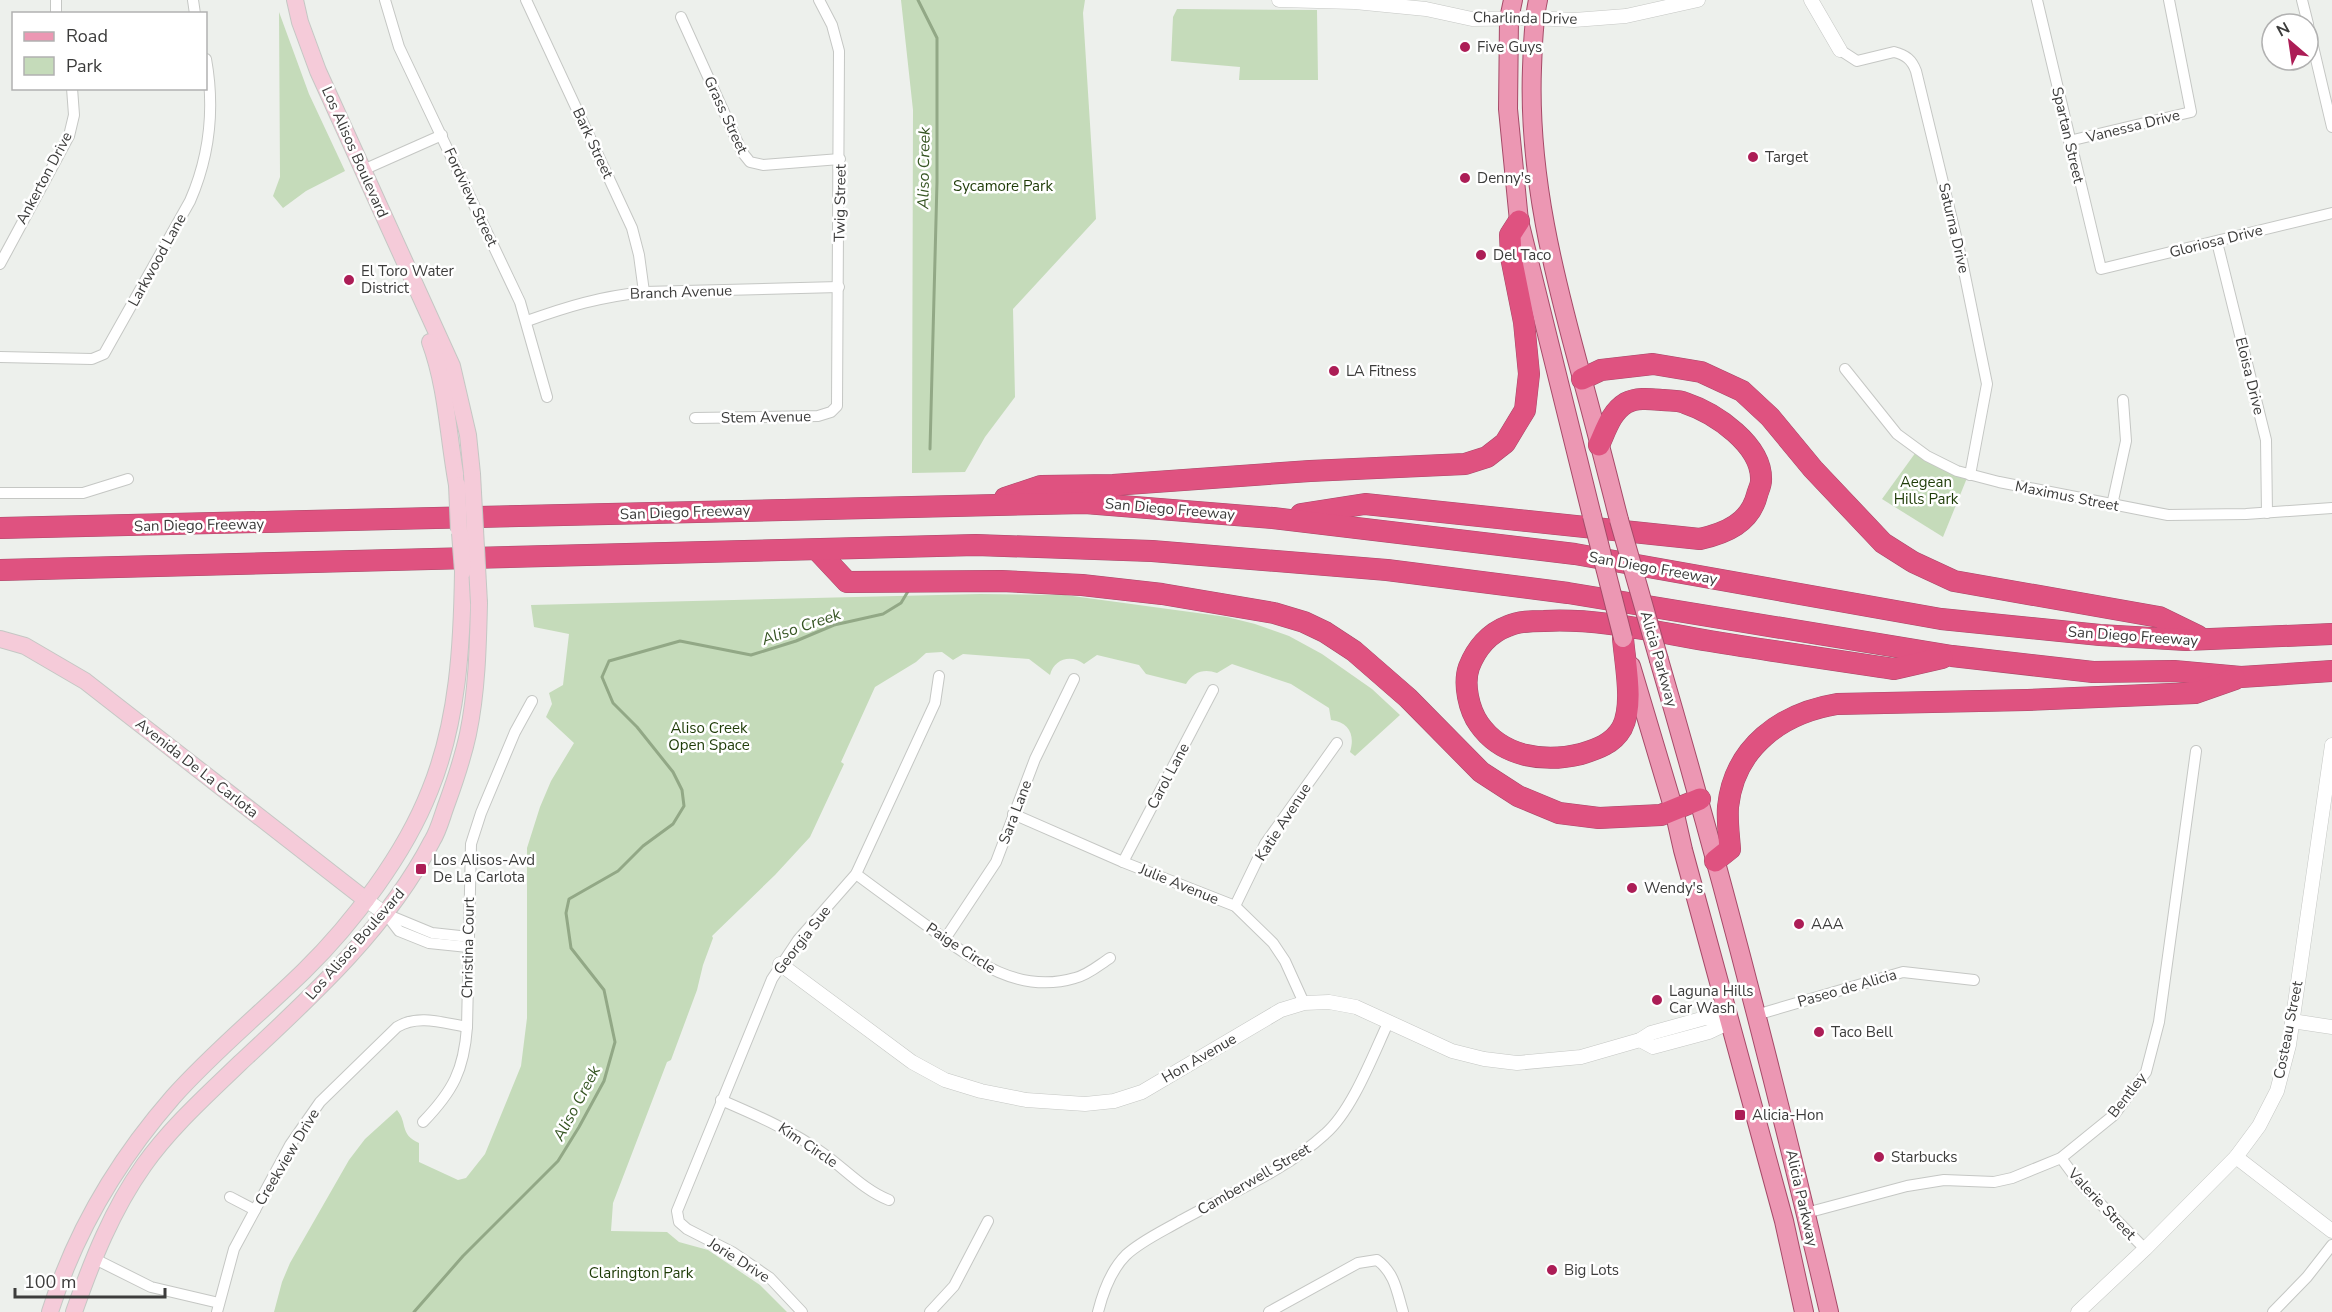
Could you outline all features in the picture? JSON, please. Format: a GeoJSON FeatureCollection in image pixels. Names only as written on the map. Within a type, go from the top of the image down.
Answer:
{"type":"FeatureCollection","features":[{"type":"Feature","properties":{"kind":"highway"},"geometry":{"type":"LineString","coordinates":[[989,504],[1041,486],[1113,485],[1310,471],[1465,464],[1487,457],[1505,443],[1525,410],[1528,392],[1529,374],[1524,322],[1510,235],[1519,216]]}},
{"type":"Feature","properties":{"kind":"highway"},"geometry":{"type":"LineString","coordinates":[[1587,376],[1601,370],[1653,364],[1701,372],[1742,392],[1770,417],[1813,469],[1882,543],[1913,562],[1954,580],[2159,617],[2206,640]]}},
{"type":"Feature","properties":{"kind":"highway"},"geometry":{"type":"LineString","coordinates":[[1274,518],[1365,504],[1700,539],[1721,534],[1741,523],[1754,506],[1761,481],[1756,460],[1741,437],[1716,417],[1684,402],[1646,398],[1626,403],[1612,417],[1599,445]]}},
{"type":"Feature","properties":{"kind":"highway","name":"San Diego Freeway"},"geometry":{"type":"LineString","coordinates":[[0,528],[1085,503],[1274,518],[1575,554],[1941,619],[2100,634],[2206,640],[2332,634]]}},
{"type":"Feature","properties":{"kind":"highway"},"geometry":{"type":"LineString","coordinates":[[0,570],[963,546],[1152,551],[1387,570],[1568,593],[1952,656],[2093,672],[2174,671],[2241,677],[2332,671]]}},
{"type":"Feature","properties":{"kind":"highway"},"geometry":{"type":"LineString","coordinates":[[817,550],[847,582],[1000,581],[1082,585],[1162,594],[1274,613],[1304,622],[1325,632],[1354,651],[1408,698],[1481,772],[1518,796],[1559,813],[1599,818],[1661,815],[1700,799]]}},
{"type":"Feature","properties":{"kind":"highway"},"geometry":{"type":"LineString","coordinates":[[1623,638],[1628,690],[1626,715],[1623,727],[1605,746],[1564,758],[1540,759],[1512,751],[1491,738],[1478,724],[1472,710],[1467,686],[1467,672],[1473,657],[1491,635],[1508,626],[1524,622],[1586,621],[1894,669],[1952,656]]}},
{"type":"Feature","properties":{"kind":"highway"},"geometry":{"type":"LineString","coordinates":[[1715,861],[1730,849],[1728,808],[1738,771],[1755,745],[1794,715],[1816,707],[1837,704],[2027,700],[2195,693],[2241,677]]}},
{"type":"Feature","properties":{"kind":"main road","name":"Los Alisos Boulevard"},"geometry":{"type":"LineString","coordinates":[[74,1312],[93,1258],[120,1204],[144,1164],[190,1112],[302,1005],[386,914],[411,879],[434,839],[459,767],[468,733],[478,660],[479,603],[468,435],[452,366],[318,71],[300,22],[295,0]]}},
{"type":"Feature","properties":{"kind":"main road","name":"Alicia Parkway"},"geometry":{"type":"LineString","coordinates":[[1513,0],[1509,19],[1508,109],[1519,216],[1623,638],[1674,810],[1788,1237],[1804,1312]]}},
{"type":"Feature","properties":{"kind":"main road","name":"Alicia Parkway"},"geometry":{"type":"LineString","coordinates":[[1536,9],[1531,98],[1536,168],[1551,258],[1587,376],[1599,445],[1619,520],[1700,799],[1806,1213],[1829,1312]]}},
{"type":"Feature","properties":{"kind":"main road"},"geometry":{"type":"LineString","coordinates":[[1519,216],[1542,208]]}},
{"type":"Feature","properties":{"kind":"main road","name":"Los Alisos Boulevard"},"geometry":{"type":"LineString","coordinates":[[50,1312],[62,1274],[86,1222],[128,1153],[174,1097],[341,933],[366,900],[417,819],[431,789],[447,734],[457,682],[462,600],[457,485],[437,362],[423,323],[423,300]]}},
{"type":"Feature","properties":{"kind":"main road"},"geometry":{"type":"LineString","coordinates":[[1560,389],[1587,376]]}},
{"type":"Feature","properties":{"kind":"main road","name":"Avenida De La Carlota"},"geometry":{"type":"LineString","coordinates":[[0,639],[25,646],[85,681],[366,900]]}},
{"type":"Feature","properties":{"kind":"main road"},"geometry":{"type":"LineString","coordinates":[[1730,1022],[1756,1015]]}},
{"type":"Feature","properties":{"kind":"main road"},"geometry":{"type":"LineString","coordinates":[[1751,1103],[1773,1140],[1795,1211],[1806,1213]]}},
{"type":"Feature","properties":{"kind":"main road"},"geometry":{"type":"LineString","coordinates":[[1788,1237],[1800,1242],[1815,1296],[1823,1312]]}},
{"type":"Feature","properties":{"kind":"street","name":"Fordview Street"},"geometry":{"type":"LineString","coordinates":[[384,0],[399,47],[527,321],[548,397]]}},
{"type":"Feature","properties":{"kind":"street","name":"Bark Street"},"geometry":{"type":"LineString","coordinates":[[526,0],[632,228],[639,255],[644,292]]}},
{"type":"Feature","properties":{"kind":"street","name":"Twig Street"},"geometry":{"type":"LineString","coordinates":[[819,0],[832,25],[839,51],[838,392],[835,409]]}},
{"type":"Feature","properties":{"kind":"street","name":"Charlinda Drive"},"geometry":{"type":"LineString","coordinates":[[1279,0],[1374,2],[1426,9],[1472,19],[1509,19],[1536,9],[1574,20],[1626,16],[1698,0]]}},
{"type":"Feature","properties":{"kind":"street"},"geometry":{"type":"LineString","coordinates":[[1811,0],[1840,50]]}},
{"type":"Feature","properties":{"kind":"street","name":"Spartan Street"},"geometry":{"type":"LineString","coordinates":[[2037,0],[2101,269]]}},
{"type":"Feature","properties":{"kind":"street","name":"Vanessa Drive"},"geometry":{"type":"LineString","coordinates":[[2069,141],[2191,112],[2169,0]]}},
{"type":"Feature","properties":{"kind":"street","name":"Grass Street"},"geometry":{"type":"LineString","coordinates":[[681,17],[742,152],[750,162],[763,165],[840,159]]}},
{"type":"Feature","properties":{"kind":"street","name":"Saturna Drive"},"geometry":{"type":"LineString","coordinates":[[1840,50],[1857,61],[1885,54],[1900,54],[1911,60],[1917,71],[1962,261],[1987,384],[1970,475]]}},
{"type":"Feature","properties":{"kind":"street","name":"Larkwood Lane"},"geometry":{"type":"LineString","coordinates":[[0,357],[92,359],[104,354],[190,201],[200,177],[206,156],[210,123],[207,67]]}},
{"type":"Feature","properties":{"kind":"street"},"geometry":{"type":"LineString","coordinates":[[2319,72],[2332,127]]}},
{"type":"Feature","properties":{"kind":"street","name":"Ankerton Drive"},"geometry":{"type":"LineString","coordinates":[[1,259],[69,136],[74,116],[72,90]]}},
{"type":"Feature","properties":{"kind":"street"},"geometry":{"type":"LineString","coordinates":[[363,170],[442,135]]}},
{"type":"Feature","properties":{"kind":"street","name":"Gloriosa Drive"},"geometry":{"type":"LineString","coordinates":[[2101,269],[2332,213]]}},
{"type":"Feature","properties":{"kind":"street","name":"Eloisa Drive"},"geometry":{"type":"LineString","coordinates":[[2217,242],[2266,440],[2267,513]]}},
{"type":"Feature","properties":{"kind":"street","name":"Branch Avenue"},"geometry":{"type":"LineString","coordinates":[[527,321],[592,299],[644,292],[839,288]]}},
{"type":"Feature","properties":{"kind":"street","name":"Maximus Street"},"geometry":{"type":"LineString","coordinates":[[1845,369],[1897,434],[1943,465],[1970,475],[2146,512],[2192,516],[2332,508]]}},
{"type":"Feature","properties":{"kind":"street"},"geometry":{"type":"LineString","coordinates":[[2112,505],[2126,441],[2122,400]]}},
{"type":"Feature","properties":{"kind":"street","name":"Stem Avenue"},"geometry":{"type":"LineString","coordinates":[[696,418],[818,416],[827,415],[835,409]]}},
{"type":"Feature","properties":{"kind":"street"},"geometry":{"type":"LineString","coordinates":[[0,493],[83,493],[128,479]]}},
{"type":"Feature","properties":{"kind":"street","name":"Georgia Sue"},"geometry":{"type":"LineString","coordinates":[[677,1211],[772,979],[780,964],[856,874],[935,703],[939,676]]}},
{"type":"Feature","properties":{"kind":"street","name":"Sara Lane"},"geometry":{"type":"LineString","coordinates":[[945,939],[996,862],[1035,759],[1074,679]]}},
{"type":"Feature","properties":{"kind":"street","name":"Carol Lane"},"geometry":{"type":"LineString","coordinates":[[1123,862],[1213,690]]}},
{"type":"Feature","properties":{"kind":"street","name":"Christina Court"},"geometry":{"type":"LineString","coordinates":[[423,1122],[443,1101],[456,1078],[464,1054],[471,844],[481,813],[507,752],[532,701]]}},
{"type":"Feature","properties":{"kind":"street","name":"Katie Avenue"},"geometry":{"type":"LineString","coordinates":[[1235,906],[1265,844],[1337,743]]}},
{"type":"Feature","properties":{"kind":"street","name":"Costeau Street"},"geometry":{"type":"LineString","coordinates":[[2078,1312],[2145,1249],[2236,1157],[2259,1126],[2277,1091],[2292,1022],[2332,745]]}},
{"type":"Feature","properties":{"kind":"street","name":"Bentley"},"geometry":{"type":"LineString","coordinates":[[1806,1213],[1907,1186],[1944,1180],[1994,1182],[2012,1178],[2061,1158],[2114,1115],[2146,1072],[2159,1022],[2196,751]]}},
{"type":"Feature","properties":{"kind":"street","name":"Julie Avenue"},"geometry":{"type":"LineString","coordinates":[[1013,814],[1123,862],[1235,906],[1273,944],[1285,961],[1304,1003]]}},
{"type":"Feature","properties":{"kind":"street","name":"Paige Circle"},"geometry":{"type":"LineString","coordinates":[[856,874],[945,939],[989,969],[1005,976],[1033,982],[1060,982],[1087,973],[1110,958]]}},
{"type":"Feature","properties":{"kind":"street","name":"Avenida De La Carlota"},"geometry":{"type":"LineString","coordinates":[[366,900],[386,914],[399,932],[429,943],[468,942]]}},
{"type":"Feature","properties":{"kind":"street","name":"Hon Avenue"},"geometry":{"type":"LineString","coordinates":[[780,964],[912,1062],[945,1080],[1015,1098],[1085,1104],[1114,1101],[1142,1092],[1281,1010],[1304,1003],[1329,1002],[1356,1007],[1452,1051],[1484,1059],[1517,1063],[1581,1057],[1640,1040],[1651,1033],[1705,1018],[1730,1022]]}},
{"type":"Feature","properties":{"kind":"street","name":"Paseo de Alicia"},"geometry":{"type":"LineString","coordinates":[[1756,1015],[1903,972],[1974,980]]}},
{"type":"Feature","properties":{"kind":"street","name":"Creekview Drive"},"geometry":{"type":"LineString","coordinates":[[218,1307],[234,1249],[290,1145],[320,1102],[407,1020],[416,1019],[466,1027]]}},
{"type":"Feature","properties":{"kind":"street"},"geometry":{"type":"LineString","coordinates":[[2292,1022],[2332,1027]]}},
{"type":"Feature","properties":{"kind":"street","name":"Camberwell Street"},"geometry":{"type":"LineString","coordinates":[[1098,1312],[1103,1293],[1113,1273],[1126,1255],[1155,1235],[1302,1154],[1328,1132],[1349,1103],[1388,1023]]}},
{"type":"Feature","properties":{"kind":"street","name":"Kim Circle"},"geometry":{"type":"LineString","coordinates":[[721,1100],[775,1123],[824,1154],[878,1196],[889,1200]]}},
{"type":"Feature","properties":{"kind":"street"},"geometry":{"type":"LineString","coordinates":[[2236,1157],[2332,1231]]}},
{"type":"Feature","properties":{"kind":"street","name":"Valerie Street"},"geometry":{"type":"LineString","coordinates":[[2061,1158],[2078,1181],[2145,1249]]}},
{"type":"Feature","properties":{"kind":"street"},"geometry":{"type":"LineString","coordinates":[[230,1197],[255,1210]]}},
{"type":"Feature","properties":{"kind":"street","name":"Jorie Drive"},"geometry":{"type":"LineString","coordinates":[[677,1211],[680,1222],[687,1229],[732,1252],[770,1278],[802,1312]]}},
{"type":"Feature","properties":{"kind":"street"},"geometry":{"type":"LineString","coordinates":[[930,1312],[954,1286],[988,1221]]}},
{"type":"Feature","properties":{"kind":"street"},"geometry":{"type":"LineString","coordinates":[[2273,1312],[2307,1277],[2332,1245]]}},
{"type":"Feature","properties":{"kind":"street"},"geometry":{"type":"LineString","coordinates":[[93,1258],[151,1287],[218,1307]]}},
{"type":"Feature","properties":{"kind":"street"},"geometry":{"type":"LineString","coordinates":[[1269,1312],[1358,1263],[1377,1260],[1393,1275],[1403,1312]]}},
{"type":"Feature","properties":{"kind":"green space","name":"Sycamore Park"},"geometry":{"type":"Polygon","coordinates":[[[901,0],[1085,0],[1083,13],[1096,219],[1013,309],[1015,397],[985,437],[965,472],[912,473],[913,110],[901,0]]]}},
{"type":"Feature","properties":{"kind":"green space"},"geometry":{"type":"Polygon","coordinates":[[[1177,9],[1317,10],[1318,80],[1239,80],[1240,67],[1171,61],[1173,17],[1177,9]]]}},
{"type":"Feature","properties":{"kind":"green space"},"geometry":{"type":"Polygon","coordinates":[[[279,12],[309,94],[345,171],[306,191],[283,208],[273,196],[280,177],[279,12]]]}},
{"type":"Feature","properties":{"kind":"green space","name":"Aegean Hills Park"},"geometry":{"type":"Polygon","coordinates":[[[1916,452],[1967,478],[1943,537],[1882,499],[1916,452]]]}},
{"type":"Feature","properties":{"kind":"green space","name":"Aliso Creek Open Space"},"geometry":{"type":"Polygon","coordinates":[[[980,594],[1065,595],[1227,617],[1255,624],[1289,636],[1322,654],[1372,689],[1400,715],[1355,756],[1350,752],[1352,741],[1350,731],[1343,724],[1331,720],[1329,708],[1291,684],[1232,664],[1217,673],[1199,672],[1186,684],[1146,674],[1139,665],[1097,655],[1084,664],[1074,659],[1059,662],[1050,675],[1029,659],[963,654],[953,660],[942,652],[926,653],[916,662],[875,687],[841,762],[844,764],[810,837],[775,875],[712,936],[697,990],[613,1203],[611,1231],[667,1232],[679,1242],[708,1250],[760,1285],[787,1312],[274,1312],[290,1263],[349,1160],[365,1139],[397,1110],[406,1132],[419,1143],[419,1162],[458,1180],[466,1178],[485,1154],[521,1066],[527,1018],[527,848],[551,781],[574,743],[546,717],[552,704],[549,693],[563,685],[569,634],[534,627],[531,605],[980,594]]]}},
{"type":"Feature","properties":{"kind":"waterway","name":"Aliso Creek"},"geometry":{"type":"LineString","coordinates":[[918,0],[937,38],[937,182],[930,449]]}},
{"type":"Feature","properties":{"kind":"waterway","name":"Aliso Creek"},"geometry":{"type":"LineString","coordinates":[[414,1312],[463,1256],[558,1161],[604,1081],[615,1042],[604,990],[571,948],[566,913],[569,899],[618,871],[643,846],[673,824],[684,806],[682,790],[673,772],[637,727],[613,703],[602,677],[609,661],[680,641],[751,655],[796,641],[834,625],[883,614],[901,603],[910,588]]}},
{"type":"Feature","properties":{"kind":"place","name":"Five Guys"},"geometry":{"type":"Point","coordinates":[1465,47]}},
{"type":"Feature","properties":{"kind":"place","name":"Target"},"geometry":{"type":"Point","coordinates":[1753,157]}},
{"type":"Feature","properties":{"kind":"place","name":"Denny's"},"geometry":{"type":"Point","coordinates":[1465,178]}},
{"type":"Feature","properties":{"kind":"place","name":"Del Taco"},"geometry":{"type":"Point","coordinates":[1481,255]}},
{"type":"Feature","properties":{"kind":"place","name":"El Toro Water District"},"geometry":{"type":"Point","coordinates":[349,280]}},
{"type":"Feature","properties":{"kind":"place","name":"LA Fitness"},"geometry":{"type":"Point","coordinates":[1334,371]}},
{"type":"Feature","properties":{"kind":"place","name":"Los Alisos-Avd De La Carlota"},"geometry":{"type":"Point","coordinates":[421,869]}},
{"type":"Feature","properties":{"kind":"place","name":"Wendy's"},"geometry":{"type":"Point","coordinates":[1632,888]}},
{"type":"Feature","properties":{"kind":"place","name":"AAA"},"geometry":{"type":"Point","coordinates":[1799,924]}},
{"type":"Feature","properties":{"kind":"place","name":"Laguna Hills Car Wash"},"geometry":{"type":"Point","coordinates":[1657,1000]}},
{"type":"Feature","properties":{"kind":"place","name":"Taco Bell"},"geometry":{"type":"Point","coordinates":[1819,1032]}},
{"type":"Feature","properties":{"kind":"place","name":"Alicia-Hon"},"geometry":{"type":"Point","coordinates":[1740,1115]}},
{"type":"Feature","properties":{"kind":"place","name":"Starbucks"},"geometry":{"type":"Point","coordinates":[1879,1157]}},
{"type":"Feature","properties":{"kind":"place","name":"Big Lots"},"geometry":{"type":"Point","coordinates":[1552,1270]}},
{"type":"Feature","properties":{"kind":"park label","name":"Clarington Park"},"geometry":{"type":"Point","coordinates":[641,1273]}}]}
